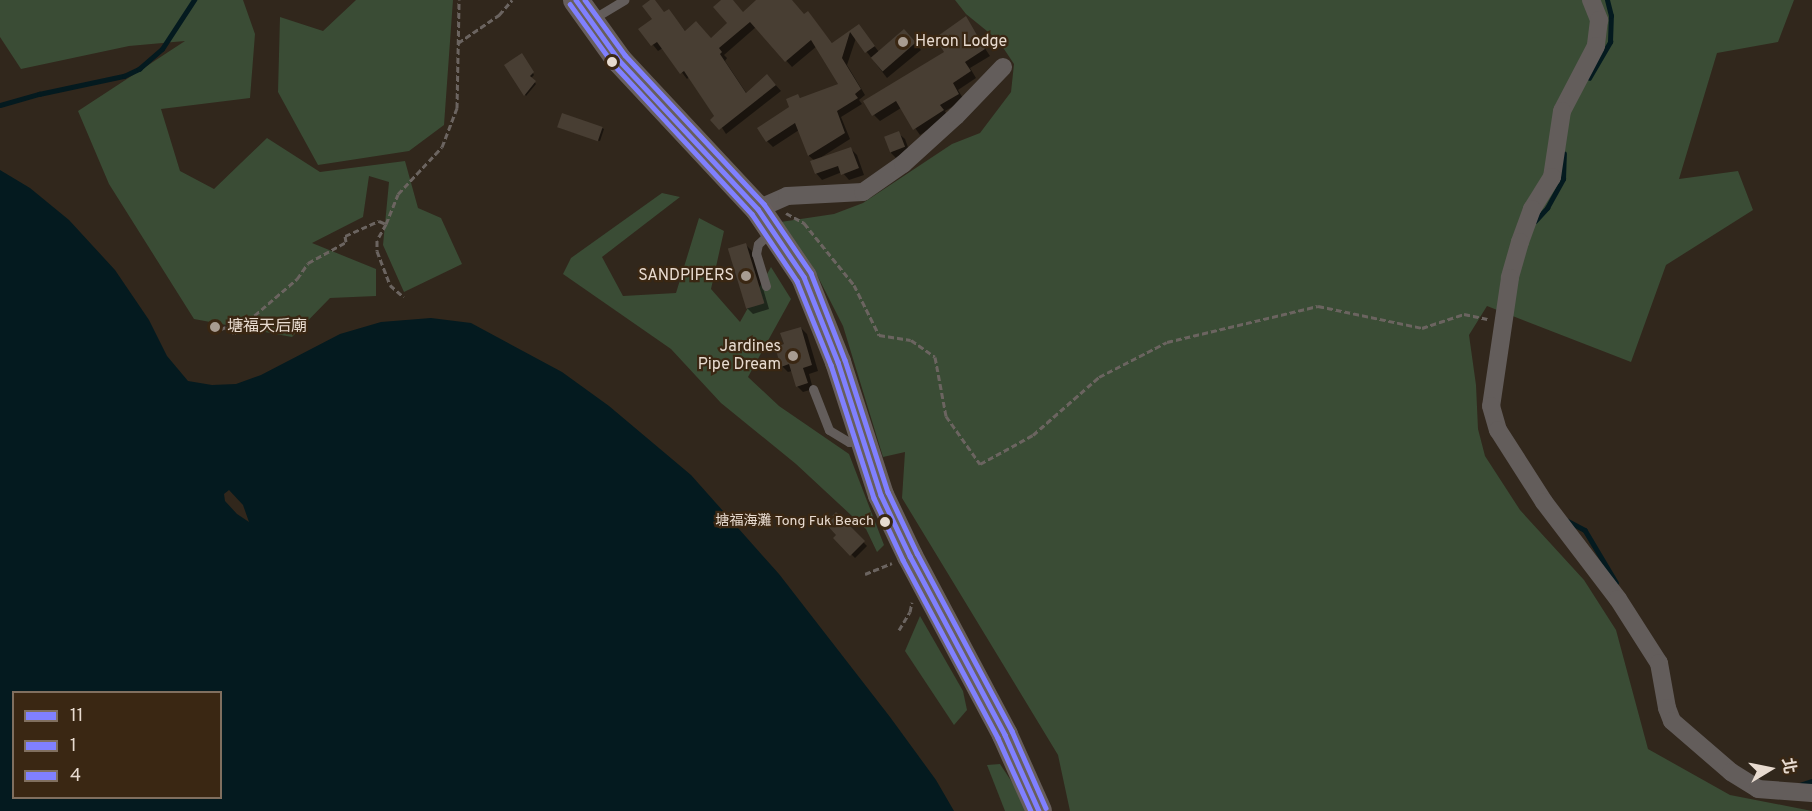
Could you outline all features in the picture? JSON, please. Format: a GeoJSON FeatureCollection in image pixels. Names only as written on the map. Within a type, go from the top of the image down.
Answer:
{"type":"FeatureCollection","features":[{"type":"Feature","properties":{"kind":"main road"},"geometry":{"type":"LineString","coordinates":[[582,11],[627,68],[763,207],[774,230],[799,268],[838,362],[862,441],[882,495],[910,556],[1005,735],[1039,811]]}},
{"type":"Feature","properties":{"kind":"street"},"geometry":{"type":"LineString","coordinates":[[1592,0],[1599,20],[1596,46],[1562,111],[1552,177],[1532,209],[1520,242],[1510,278],[1491,406],[1498,430],[1544,502],[1618,599],[1659,663],[1667,708],[1672,721],[1731,772],[1758,789],[1812,793]]}},
{"type":"Feature","properties":{"kind":"street"},"geometry":{"type":"LineString","coordinates":[[763,207],[788,196],[863,192],[921,148],[1003,68]]}},
{"type":"Feature","properties":{"kind":"lane"},"geometry":{"type":"LineString","coordinates":[[582,11],[624,0]]}},
{"type":"Feature","properties":{"kind":"lane"},"geometry":{"type":"LineString","coordinates":[[766,286],[756,254],[758,244],[774,230]]}},
{"type":"Feature","properties":{"kind":"lane"},"geometry":{"type":"LineString","coordinates":[[813,389],[830,430],[849,442],[862,441]]}},
{"type":"Feature","properties":{"kind":"path"},"geometry":{"type":"LineString","coordinates":[[404,297],[390,285],[377,251],[377,240],[398,194],[442,147],[457,108],[459,0]]}},
{"type":"Feature","properties":{"kind":"path"},"geometry":{"type":"LineString","coordinates":[[458,43],[499,15],[512,0]]}},
{"type":"Feature","properties":{"kind":"path"},"geometry":{"type":"LineString","coordinates":[[763,207],[804,223],[854,285],[879,335],[911,340],[934,357],[946,416],[980,464],[1033,435],[1100,377],[1167,342],[1318,306],[1422,328],[1464,314],[1504,323]]}},
{"type":"Feature","properties":{"kind":"path"},"geometry":{"type":"LineString","coordinates":[[221,329],[226,327],[234,333],[297,279],[308,263],[346,242],[345,236],[379,221],[386,224]]}},
{"type":"Feature","properties":{"kind":"path"},"geometry":{"type":"LineString","coordinates":[[865,574],[901,558]]}},
{"type":"Feature","properties":{"kind":"green space"},"geometry":{"type":"Polygon","coordinates":[[[0,0],[243,0],[255,34],[250,98],[161,109],[180,171],[214,189],[267,138],[320,172],[405,161],[418,208],[441,218],[462,264],[404,292],[383,245],[389,182],[369,176],[363,217],[312,243],[376,269],[376,296],[330,298],[292,337],[194,319],[109,184],[78,111],[185,41],[129,46],[21,69],[0,37],[0,0]]]}},
{"type":"Feature","properties":{"kind":"green space"},"geometry":{"type":"Polygon","coordinates":[[[356,0],[453,0],[444,125],[409,151],[318,165],[278,92],[280,17],[323,31],[356,0]]]}},
{"type":"Feature","properties":{"kind":"green space"},"geometry":{"type":"Polygon","coordinates":[[[955,0],[1794,0],[1778,42],[1717,53],[1679,179],[1738,171],[1753,210],[1666,265],[1631,362],[1487,306],[1469,335],[1476,385],[1478,429],[1485,456],[1520,510],[1584,580],[1616,630],[1648,749],[1730,795],[1812,811],[1070,811],[1058,755],[902,498],[905,452],[883,457],[843,326],[815,271],[774,223],[834,214],[863,203],[952,144],[980,133],[1011,92],[1014,64],[998,40],[966,14],[955,0]]]}},
{"type":"Feature","properties":{"kind":"green space"},"geometry":{"type":"Polygon","coordinates":[[[662,193],[680,197],[602,257],[623,296],[676,293],[699,218],[724,231],[711,289],[740,322],[771,267],[791,299],[748,377],[779,406],[849,454],[884,545],[877,552],[866,529],[796,464],[721,403],[671,349],[563,274],[571,258],[662,193]]]}},
{"type":"Feature","properties":{"kind":"green space"},"geometry":{"type":"Polygon","coordinates":[[[920,616],[963,691],[967,710],[954,725],[905,651],[920,616]]]}},
{"type":"Feature","properties":{"kind":"green space"},"geometry":{"type":"Polygon","coordinates":[[[1000,764],[1025,802],[1028,811],[1005,811],[987,765],[1000,764]]]}},
{"type":"Feature","properties":{"kind":"water"},"geometry":{"type":"Polygon","coordinates":[[[0,170],[30,188],[69,220],[115,270],[149,320],[167,356],[188,381],[212,385],[236,384],[261,375],[340,334],[381,322],[431,318],[471,323],[562,372],[609,406],[691,475],[779,574],[890,717],[936,780],[954,811],[0,811],[0,170]],[[229,490],[224,494],[225,501],[237,514],[249,522],[243,505],[229,490]]]}},
{"type":"Feature","properties":{"kind":"building"},"geometry":{"type":"Polygon","coordinates":[[[650,0],[655,0],[664,12],[669,9],[685,31],[696,21],[711,38],[727,23],[713,7],[721,0],[733,0],[743,12],[756,0],[792,0],[804,14],[808,11],[832,43],[859,24],[875,46],[865,53],[850,32],[842,58],[861,89],[855,94],[858,98],[837,111],[845,133],[808,156],[795,123],[766,142],[757,128],[789,107],[786,99],[798,94],[800,98],[838,84],[811,40],[785,62],[750,22],[719,48],[722,52],[720,54],[746,93],[767,74],[776,85],[719,130],[710,120],[714,116],[684,71],[680,74],[657,42],[651,46],[638,29],[652,19],[642,6],[650,0]]]}},
{"type":"Feature","properties":{"kind":"building"},"geometry":{"type":"Polygon","coordinates":[[[966,16],[985,49],[965,62],[971,71],[953,83],[959,94],[940,105],[944,110],[913,130],[896,101],[872,116],[863,101],[944,52],[935,38],[966,16]]]}},
{"type":"Feature","properties":{"kind":"building"},"geometry":{"type":"Polygon","coordinates":[[[904,29],[916,43],[883,71],[871,58],[904,29]]]}},
{"type":"Feature","properties":{"kind":"building"},"geometry":{"type":"Polygon","coordinates":[[[522,53],[534,72],[530,76],[536,81],[524,96],[504,65],[522,53]]]}},
{"type":"Feature","properties":{"kind":"building"},"geometry":{"type":"Polygon","coordinates":[[[562,113],[603,127],[598,141],[557,127],[562,113]]]}},
{"type":"Feature","properties":{"kind":"building"},"geometry":{"type":"Polygon","coordinates":[[[899,131],[905,147],[890,153],[884,137],[899,131]]]}},
{"type":"Feature","properties":{"kind":"building"},"geometry":{"type":"Polygon","coordinates":[[[851,147],[859,168],[841,175],[838,166],[815,174],[810,161],[851,147]]]}},
{"type":"Feature","properties":{"kind":"building","name":"SANDPIPERS"},"geometry":{"type":"Polygon","coordinates":[[[746,243],[764,303],[746,309],[728,249],[746,243]]]}},
{"type":"Feature","properties":{"kind":"building","name":"Jardines Pipe Dream"},"geometry":{"type":"Polygon","coordinates":[[[801,327],[812,365],[803,368],[808,383],[796,387],[789,364],[781,367],[775,347],[784,344],[780,333],[801,327]]]}},
{"type":"Feature","properties":{"kind":"building"},"geometry":{"type":"Polygon","coordinates":[[[836,512],[865,541],[850,556],[833,538],[836,535],[825,523],[836,512]]]}},
{"type":"Feature","properties":{"kind":"waterway"},"geometry":{"type":"LineString","coordinates":[[0,105],[39,94],[124,76],[139,69],[162,49],[194,0]]}},
{"type":"Feature","properties":{"kind":"waterway"},"geometry":{"type":"LineString","coordinates":[[1589,78],[1610,42],[1611,16],[1607,0]]}},
{"type":"Feature","properties":{"kind":"waterway"},"geometry":{"type":"LineString","coordinates":[[1535,221],[1547,208],[1563,179],[1564,154]]}},
{"type":"Feature","properties":{"kind":"waterway"},"geometry":{"type":"LineString","coordinates":[[1566,520],[1585,530],[1616,582]]}},
{"type":"Feature","properties":{"kind":"waterway"},"geometry":{"type":"LineString","coordinates":[[1800,785],[1812,781]]}},
{"type":"Feature","properties":{"kind":"transit line","name":"11"},"geometry":{"type":"LineString","coordinates":[[576,0],[619,60],[758,209],[804,277],[838,362],[881,495],[910,556],[1005,735],[1039,811]]}},
{"type":"Feature","properties":{"kind":"transit line","name":"4"},"geometry":{"type":"LineString","coordinates":[[585,0],[625,55],[764,204],[811,273],[845,360],[888,492],[917,553],[1012,731],[1046,808]]}},
{"type":"Feature","properties":{"kind":"transit line","name":"1"},"geometry":{"type":"LineString","coordinates":[[570,4],[614,65],[752,214],[797,281],[831,365],[874,498],[903,560],[998,738],[1031,811]]}},
{"type":"Feature","properties":{"kind":"place","name":"Heron Lodge"},"geometry":{"type":"Point","coordinates":[903,42]}},
{"type":"Feature","properties":{"kind":"place","name":"SANDPIPERS"},"geometry":{"type":"Point","coordinates":[746,276]}},
{"type":"Feature","properties":{"kind":"place","name":"塘福天后廟"},"geometry":{"type":"Point","coordinates":[215,327]}},
{"type":"Feature","properties":{"kind":"place","name":"Jardines Pipe Dream"},"geometry":{"type":"Point","coordinates":[793,356]}},
{"type":"Feature","properties":{"kind":"place","name":"塘福海灘 Tong Fuk Beach"},"geometry":{"type":"Point","coordinates":[885,522]}}]}
